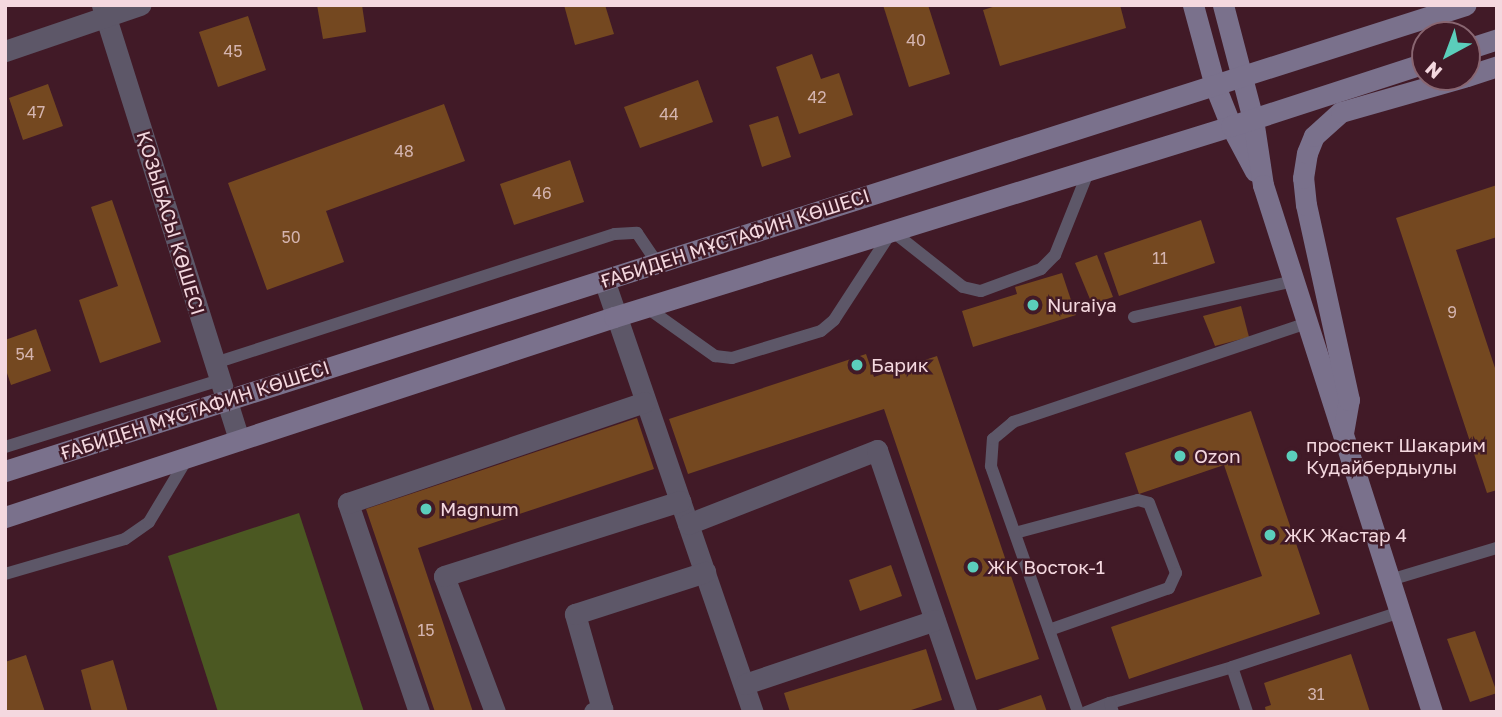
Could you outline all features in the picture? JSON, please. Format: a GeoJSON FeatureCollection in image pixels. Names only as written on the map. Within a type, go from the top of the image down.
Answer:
{"type":"FeatureCollection","features":[{"type":"Feature","properties":{"kind":"street"},"geometry":{"type":"LineString","coordinates":[[5,51],[104,11],[139,5]]}},
{"type":"Feature","properties":{"kind":"street"},"geometry":{"type":"LineString","coordinates":[[1193,5],[1215,86],[1231,126],[1263,185]]}},
{"type":"Feature","properties":{"kind":"street"},"geometry":{"type":"LineString","coordinates":[[1223,5],[1253,119],[1263,185],[1432,712]]}},
{"type":"Feature","properties":{"kind":"street","name":"ҒАБИДЕН МҰСТАФИН КӨШЕСІ"},"geometry":{"type":"LineString","coordinates":[[5,471],[221,381],[604,280],[1465,5]]}},
{"type":"Feature","properties":{"kind":"street","name":"ҚОЗЫБАСЫ КӨШЕСІ"},"geometry":{"type":"LineString","coordinates":[[104,11],[239,440]]}},
{"type":"Feature","properties":{"kind":"street","name":"ҒАБИДЕН МҰСТАФИН КӨШЕСІ"},"geometry":{"type":"LineString","coordinates":[[5,517],[614,317],[1411,68]]}},
{"type":"Feature","properties":{"kind":"street"},"geometry":{"type":"LineString","coordinates":[[1343,435],[1349,400],[1306,205],[1303,178],[1307,153],[1314,136],[1341,112],[1413,91]]}},
{"type":"Feature","properties":{"kind":"street"},"geometry":{"type":"LineString","coordinates":[[604,280],[614,317],[753,712]]}},
{"type":"Feature","properties":{"kind":"street"},"geometry":{"type":"LineString","coordinates":[[419,712],[348,503],[644,402]]}},
{"type":"Feature","properties":{"kind":"street"},"geometry":{"type":"LineString","coordinates":[[688,524],[877,450],[966,712]]}},
{"type":"Feature","properties":{"kind":"street"},"geometry":{"type":"LineString","coordinates":[[495,712],[444,576],[680,501]]}},
{"type":"Feature","properties":{"kind":"street"},"geometry":{"type":"LineString","coordinates":[[594,712],[602,709],[576,614],[705,572]]}},
{"type":"Feature","properties":{"kind":"street"},"geometry":{"type":"LineString","coordinates":[[745,684],[935,620]]}},
{"type":"Feature","properties":{"kind":"lane"},"geometry":{"type":"LineString","coordinates":[[646,307],[715,356],[732,358],[821,331],[834,320],[892,231],[963,287],[981,291],[1041,269],[1055,255],[1089,170]]}},
{"type":"Feature","properties":{"kind":"lane"},"geometry":{"type":"LineString","coordinates":[[5,446],[221,381],[615,234],[636,233],[657,263]]}},
{"type":"Feature","properties":{"kind":"lane"},"geometry":{"type":"LineString","coordinates":[[1134,317],[1294,281]]}},
{"type":"Feature","properties":{"kind":"lane"},"geometry":{"type":"LineString","coordinates":[[1078,712],[991,466],[993,439],[1013,422],[1307,323]]}},
{"type":"Feature","properties":{"kind":"lane"},"geometry":{"type":"LineString","coordinates":[[5,574],[125,539],[149,522],[189,457]]}},
{"type":"Feature","properties":{"kind":"lane"},"geometry":{"type":"LineString","coordinates":[[1015,533],[1138,500],[1149,503],[1176,573],[1169,589],[1049,630]]}},
{"type":"Feature","properties":{"kind":"lane"},"geometry":{"type":"LineString","coordinates":[[1390,580],[1497,548]]}},
{"type":"Feature","properties":{"kind":"lane"},"geometry":{"type":"LineString","coordinates":[[1086,712],[1111,708],[1400,612]]}},
{"type":"Feature","properties":{"kind":"lane"},"geometry":{"type":"LineString","coordinates":[[1232,667],[1247,712]]}},
{"type":"Feature","properties":{"kind":"green space"},"geometry":{"type":"Polygon","coordinates":[[[299,513],[364,712],[218,712],[168,556],[299,513]]]}},
{"type":"Feature","properties":{"kind":"building"},"geometry":{"type":"Polygon","coordinates":[[[317,5],[362,5],[366,32],[323,39],[317,5]]]}},
{"type":"Feature","properties":{"kind":"building"},"geometry":{"type":"Polygon","coordinates":[[[564,5],[605,5],[614,34],[575,45],[564,5]]]}},
{"type":"Feature","properties":{"kind":"building"},"geometry":{"type":"Polygon","coordinates":[[[883,5],[928,5],[950,74],[909,87],[883,5]]]}},
{"type":"Feature","properties":{"kind":"building"},"geometry":{"type":"Polygon","coordinates":[[[999,5],[1120,5],[1126,28],[1000,66],[983,10],[999,5]]]}},
{"type":"Feature","properties":{"kind":"building"},"geometry":{"type":"Polygon","coordinates":[[[248,16],[266,70],[218,87],[199,32],[248,16]]]}},
{"type":"Feature","properties":{"kind":"building"},"geometry":{"type":"Polygon","coordinates":[[[812,54],[821,79],[839,73],[853,115],[799,134],[776,67],[812,54]]]}},
{"type":"Feature","properties":{"kind":"building"},"geometry":{"type":"Polygon","coordinates":[[[698,80],[713,122],[640,148],[624,107],[698,80]]]}},
{"type":"Feature","properties":{"kind":"building"},"geometry":{"type":"Polygon","coordinates":[[[48,84],[63,126],[23,140],[9,98],[48,84]]]}},
{"type":"Feature","properties":{"kind":"building"},"geometry":{"type":"Polygon","coordinates":[[[444,104],[465,161],[326,211],[344,262],[267,290],[228,183],[444,104]]]}},
{"type":"Feature","properties":{"kind":"building"},"geometry":{"type":"Polygon","coordinates":[[[778,116],[791,157],[762,167],[749,125],[778,116]]]}},
{"type":"Feature","properties":{"kind":"building"},"geometry":{"type":"Polygon","coordinates":[[[570,160],[584,202],[514,225],[500,184],[570,160]]]}},
{"type":"Feature","properties":{"kind":"building"},"geometry":{"type":"Polygon","coordinates":[[[1497,185],[1497,237],[1456,250],[1497,374],[1497,490],[1487,493],[1396,218],[1497,185]]]}},
{"type":"Feature","properties":{"kind":"building"},"geometry":{"type":"Polygon","coordinates":[[[112,200],[161,342],[100,363],[79,300],[118,286],[91,207],[112,200]]]}},
{"type":"Feature","properties":{"kind":"building"},"geometry":{"type":"Polygon","coordinates":[[[1201,220],[1215,263],[1119,296],[1104,253],[1201,220]]]}},
{"type":"Feature","properties":{"kind":"building"},"geometry":{"type":"Polygon","coordinates":[[[1097,255],[1113,297],[1092,304],[1075,263],[1097,255]]]}},
{"type":"Feature","properties":{"kind":"building"},"geometry":{"type":"Polygon","coordinates":[[[1062,273],[1076,315],[973,347],[962,311],[1017,294],[1015,287],[1062,273]]]}},
{"type":"Feature","properties":{"kind":"building"},"geometry":{"type":"Polygon","coordinates":[[[1241,306],[1249,337],[1215,346],[1203,316],[1241,306]]]}},
{"type":"Feature","properties":{"kind":"building"},"geometry":{"type":"Polygon","coordinates":[[[36,329],[51,371],[11,385],[5,367],[5,340],[36,329]]]}},
{"type":"Feature","properties":{"kind":"building","name":"ЖК Восток-1"},"geometry":{"type":"Polygon","coordinates":[[[866,354],[874,377],[937,356],[1039,659],[976,680],[884,409],[688,474],[669,419],[866,354]]]}},
{"type":"Feature","properties":{"kind":"building","name":"ЖК Жастар 4"},"geometry":{"type":"Polygon","coordinates":[[[1251,411],[1320,614],[1129,679],[1111,627],[1262,576],[1224,465],[1139,494],[1125,453],[1251,411]]]}},
{"type":"Feature","properties":{"kind":"building"},"geometry":{"type":"Polygon","coordinates":[[[637,418],[654,469],[418,548],[473,712],[435,712],[366,509],[637,418]]]}},
{"type":"Feature","properties":{"kind":"building"},"geometry":{"type":"Polygon","coordinates":[[[891,565],[902,596],[860,611],[849,580],[891,565]]]}},
{"type":"Feature","properties":{"kind":"building"},"geometry":{"type":"Polygon","coordinates":[[[1475,631],[1497,693],[1470,702],[1447,639],[1475,631]]]}},
{"type":"Feature","properties":{"kind":"building"},"geometry":{"type":"Polygon","coordinates":[[[926,649],[942,700],[905,712],[790,712],[784,693],[926,649]]]}},
{"type":"Feature","properties":{"kind":"building"},"geometry":{"type":"Polygon","coordinates":[[[1351,654],[1370,712],[1266,712],[1265,707],[1271,705],[1264,683],[1351,654]]]}},
{"type":"Feature","properties":{"kind":"building"},"geometry":{"type":"Polygon","coordinates":[[[26,655],[45,712],[5,712],[5,662],[26,655]]]}},
{"type":"Feature","properties":{"kind":"building"},"geometry":{"type":"Polygon","coordinates":[[[113,660],[128,712],[92,712],[81,670],[113,660]]]}},
{"type":"Feature","properties":{"kind":"building"},"geometry":{"type":"Polygon","coordinates":[[[1041,695],[1047,712],[995,712],[995,711],[1041,695]]]}},
{"type":"Feature","properties":{"kind":"place","name":"Nuraiya"},"geometry":{"type":"Point","coordinates":[1033,305]}},
{"type":"Feature","properties":{"kind":"place","name":"Барик"},"geometry":{"type":"Point","coordinates":[857,365]}},
{"type":"Feature","properties":{"kind":"place","name":"Ozon"},"geometry":{"type":"Point","coordinates":[1180,456]}},
{"type":"Feature","properties":{"kind":"place","name":"проспект Шaкaрим Кудайбердыулы"},"geometry":{"type":"Point","coordinates":[1292,456]}},
{"type":"Feature","properties":{"kind":"place","name":"Magnum"},"geometry":{"type":"Point","coordinates":[426,509]}},
{"type":"Feature","properties":{"kind":"place","name":"ЖК Жастар 4"},"geometry":{"type":"Point","coordinates":[1270,535]}},
{"type":"Feature","properties":{"kind":"place","name":"ЖК Восток-1"},"geometry":{"type":"Point","coordinates":[973,567]}}]}
